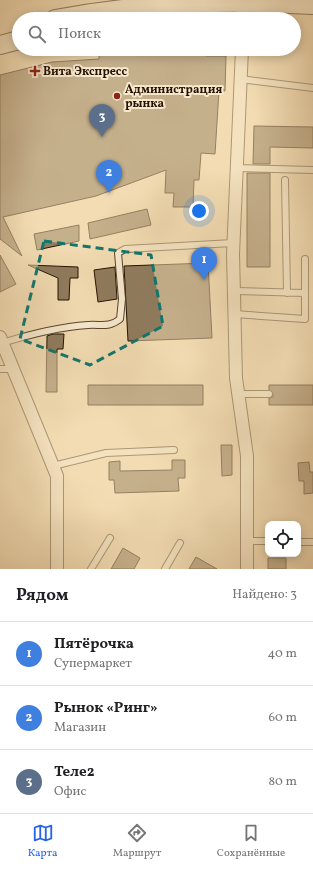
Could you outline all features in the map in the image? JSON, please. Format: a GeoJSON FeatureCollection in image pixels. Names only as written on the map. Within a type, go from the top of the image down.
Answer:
{"type":"FeatureCollection","features":[{"type":"Feature","properties":{"kind":"main road"},"geometry":{"type":"LineString","coordinates":[[100,12],[132,7],[211,4],[313,4]]}},
{"type":"Feature","properties":{"kind":"main road"},"geometry":{"type":"LineString","coordinates":[[162,12],[211,4],[234,12]]}},
{"type":"Feature","properties":{"kind":"main road"},"geometry":{"type":"LineString","coordinates":[[258,12],[294,5],[313,15]]}},
{"type":"Feature","properties":{"kind":"main road"},"geometry":{"type":"LineString","coordinates":[[0,33],[12,30]]}},
{"type":"Feature","properties":{"kind":"main road"},"geometry":{"type":"LineString","coordinates":[[0,45],[12,42]]}},
{"type":"Feature","properties":{"kind":"street"},"geometry":{"type":"LineString","coordinates":[[242,56],[233,243],[234,314],[238,394],[247,456],[247,569]]}},
{"type":"Feature","properties":{"kind":"street"},"geometry":{"type":"LineString","coordinates":[[1,340],[57,476],[57,569]]}},
{"type":"Feature","properties":{"kind":"lane"},"geometry":{"type":"LineString","coordinates":[[240,79],[313,88]]}},
{"type":"Feature","properties":{"kind":"lane"},"geometry":{"type":"LineString","coordinates":[[236,168],[313,170]]}},
{"type":"Feature","properties":{"kind":"lane"},"geometry":{"type":"LineString","coordinates":[[286,180],[287,292]]}},
{"type":"Feature","properties":{"kind":"lane"},"geometry":{"type":"LineString","coordinates":[[1,340],[46,330],[88,325],[113,325],[120,319],[122,299],[118,253],[125,249],[233,243]]}},
{"type":"Feature","properties":{"kind":"lane"},"geometry":{"type":"LineString","coordinates":[[234,314],[304,319],[305,259]]}},
{"type":"Feature","properties":{"kind":"lane"},"geometry":{"type":"LineString","coordinates":[[234,291],[305,293]]}},
{"type":"Feature","properties":{"kind":"lane"},"geometry":{"type":"LineString","coordinates":[[0,369],[13,369]]}},
{"type":"Feature","properties":{"kind":"lane"},"geometry":{"type":"LineString","coordinates":[[238,394],[269,394]]}},
{"type":"Feature","properties":{"kind":"lane"},"geometry":{"type":"LineString","coordinates":[[53,466],[106,453],[174,450]]}},
{"type":"Feature","properties":{"kind":"lane"},"geometry":{"type":"LineString","coordinates":[[91,569],[110,538]]}},
{"type":"Feature","properties":{"kind":"lane"},"geometry":{"type":"LineString","coordinates":[[247,541],[265,541]]}},
{"type":"Feature","properties":{"kind":"lane"},"geometry":{"type":"LineString","coordinates":[[301,542],[313,542]]}},
{"type":"Feature","properties":{"kind":"lane"},"geometry":{"type":"LineString","coordinates":[[165,569],[180,543]]}},
{"type":"Feature","properties":{"kind":"highlighted area"},"geometry":{"type":"Polygon","coordinates":[[[44,241],[151,255],[163,326],[90,365],[20,339],[44,241]]]}},
{"type":"Feature","properties":{"kind":"building"},"geometry":{"type":"Polygon","coordinates":[[[99,56],[226,56],[225,91],[219,91],[215,154],[201,153],[199,180],[194,180],[193,207],[173,207],[174,193],[165,193],[166,170],[96,196],[3,217],[22,256],[0,239],[0,75],[52,62],[99,59],[99,56]]]}},
{"type":"Feature","properties":{"kind":"building"},"geometry":{"type":"Polygon","coordinates":[[[254,126],[313,127],[313,148],[270,147],[270,164],[253,164],[254,126]]]}},
{"type":"Feature","properties":{"kind":"building"},"geometry":{"type":"Polygon","coordinates":[[[247,173],[270,173],[270,267],[247,267],[247,173]]]}},
{"type":"Feature","properties":{"kind":"building"},"geometry":{"type":"Polygon","coordinates":[[[147,209],[151,225],[90,239],[88,223],[147,209]]]}},
{"type":"Feature","properties":{"kind":"building"},"geometry":{"type":"Polygon","coordinates":[[[79,225],[79,241],[37,250],[34,234],[79,225]]]}},
{"type":"Feature","properties":{"kind":"building"},"geometry":{"type":"Polygon","coordinates":[[[0,255],[16,284],[0,292],[0,255]]]}},
{"type":"Feature","properties":{"kind":"building"},"geometry":{"type":"Polygon","coordinates":[[[208,263],[212,338],[128,341],[124,266],[208,263]]]}},
{"type":"Feature","properties":{"kind":"building"},"geometry":{"type":"Polygon","coordinates":[[[28,265],[78,267],[78,278],[70,278],[69,300],[58,300],[58,278],[28,265]]]}},
{"type":"Feature","properties":{"kind":"building"},"geometry":{"type":"Polygon","coordinates":[[[115,267],[117,299],[98,302],[94,270],[115,267]]]}},
{"type":"Feature","properties":{"kind":"building"},"geometry":{"type":"Polygon","coordinates":[[[53,334],[64,334],[63,349],[57,349],[57,392],[46,392],[47,336],[53,334]]]}},
{"type":"Feature","properties":{"kind":"building"},"geometry":{"type":"Polygon","coordinates":[[[88,385],[203,385],[203,405],[88,405],[88,385]]]}},
{"type":"Feature","properties":{"kind":"building"},"geometry":{"type":"Polygon","coordinates":[[[269,385],[313,385],[313,405],[269,405],[269,398],[273,397],[273,394],[269,390],[269,385]]]}},
{"type":"Feature","properties":{"kind":"building"},"geometry":{"type":"Polygon","coordinates":[[[221,445],[232,445],[232,475],[222,476],[221,445]]]}},
{"type":"Feature","properties":{"kind":"building"},"geometry":{"type":"Polygon","coordinates":[[[172,460],[185,460],[185,478],[178,478],[179,491],[115,493],[114,480],[109,480],[109,462],[120,461],[120,471],[172,470],[172,460]]]}},
{"type":"Feature","properties":{"kind":"building"},"geometry":{"type":"Polygon","coordinates":[[[309,462],[310,472],[313,472],[313,493],[304,494],[304,481],[299,481],[298,463],[309,462]]]}},
{"type":"Feature","properties":{"kind":"building"},"geometry":{"type":"Polygon","coordinates":[[[123,548],[140,558],[134,569],[111,569],[123,548]]]}},
{"type":"Feature","properties":{"kind":"building"},"geometry":{"type":"Polygon","coordinates":[[[196,557],[217,569],[189,569],[196,557]]]}},
{"type":"Feature","properties":{"kind":"building"},"geometry":{"type":"Polygon","coordinates":[[[268,558],[286,558],[286,569],[268,569],[268,558]]]}},
{"type":"Feature","properties":{"kind":"place","name":"Вита Экспресс"},"geometry":{"type":"Point","coordinates":[35,71]}},
{"type":"Feature","properties":{"kind":"place","name":"Администрация рынка"},"geometry":{"type":"Point","coordinates":[117,96]}},
{"type":"Feature","properties":{"kind":"place","name":"Теле2"},"geometry":{"type":"Point","coordinates":[102,137]}},
{"type":"Feature","properties":{"kind":"place","name":"Рынок «Ринг»"},"geometry":{"type":"Point","coordinates":[109,193]}},
{"type":"Feature","properties":{"kind":"place","name":"Пятёрочка"},"geometry":{"type":"Point","coordinates":[204,280]}}]}
